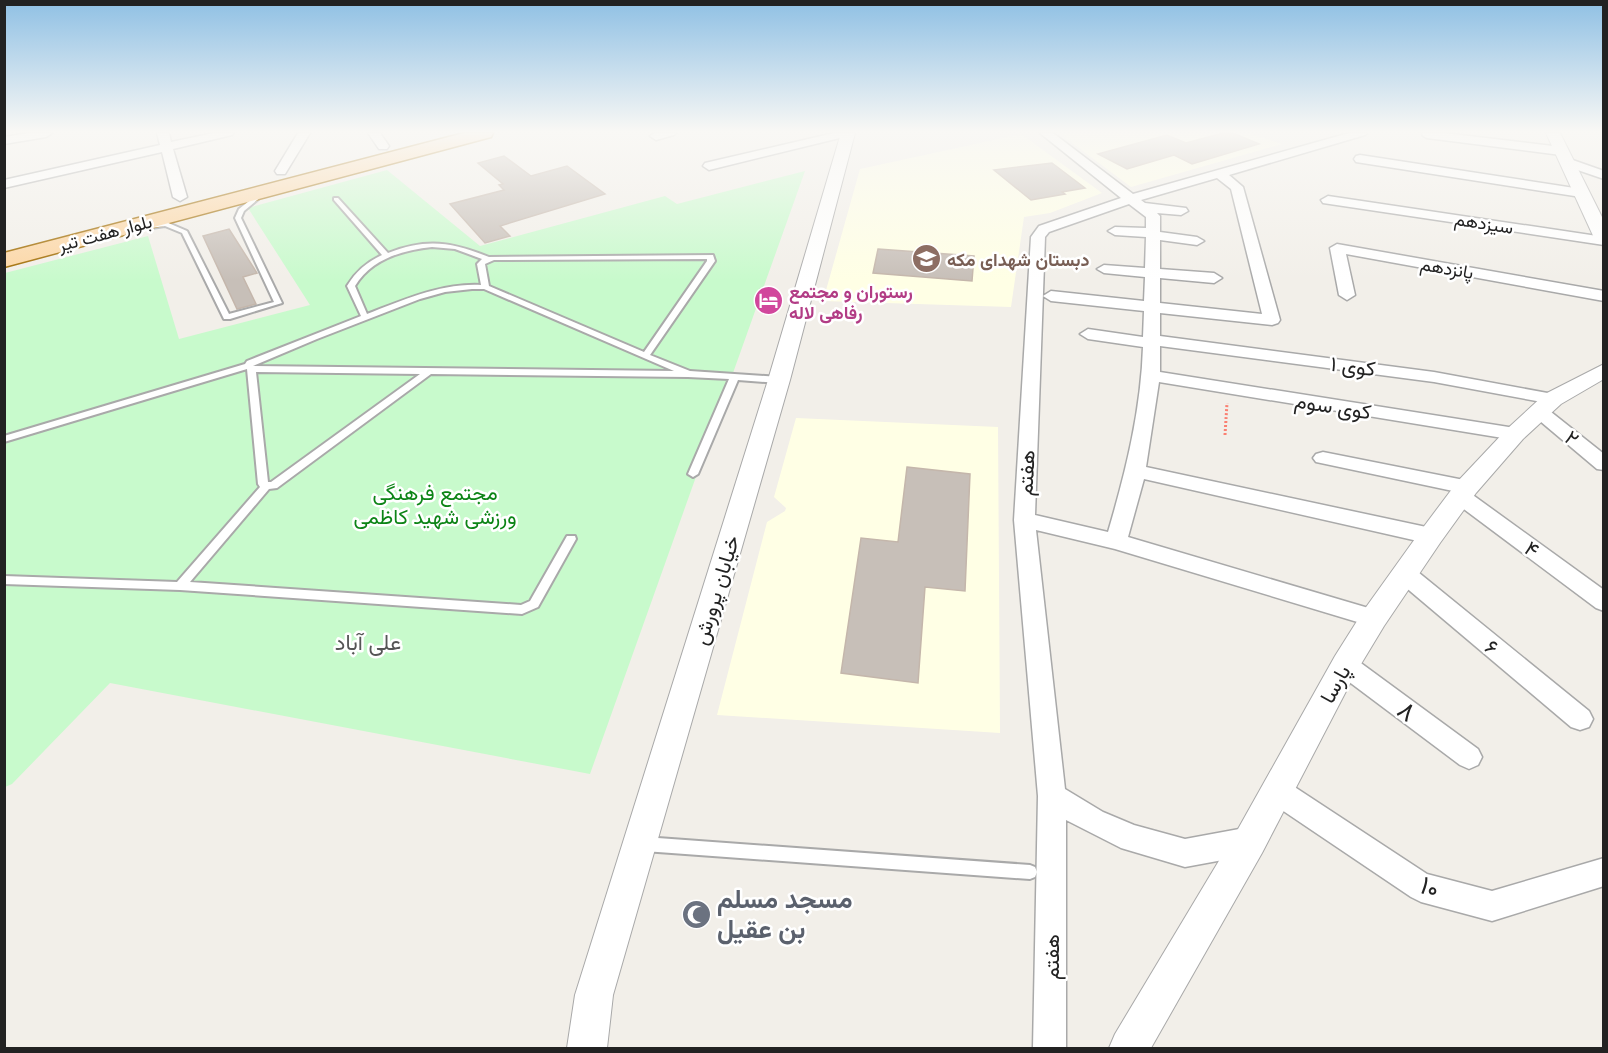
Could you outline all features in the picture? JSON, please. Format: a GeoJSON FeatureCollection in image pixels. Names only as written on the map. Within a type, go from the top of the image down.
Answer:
{"type":"FeatureCollection","features":[{"type":"Feature","properties":{"kind":"main road","name":"بلوار هفت تیر"},"geometry":{"type":"LineString","coordinates":[[4,242],[236,182]]}},
{"type":"Feature","properties":{"kind":"main road","name":"بلوار هفت تیر"},"geometry":{"type":"LineString","coordinates":[[4,260],[294,182]]}},
{"type":"Feature","properties":{"kind":"street"},"geometry":{"type":"LineString","coordinates":[[176,182],[180,196]]}},
{"type":"Feature","properties":{"kind":"street","name":"خیابان پرورش"},"geometry":{"type":"LineString","coordinates":[[587,1048],[594,995],[779,380],[834,182]]}},
{"type":"Feature","properties":{"kind":"street"},"geometry":{"type":"LineString","coordinates":[[1109,182],[1152,216],[1153,234],[1151,376],[1136,471],[1116,541]]}},
{"type":"Feature","properties":{"kind":"street","name":"هفتم"},"geometry":{"type":"LineString","coordinates":[[1050,1048],[1052,796],[1024,520],[1038,237],[1044,229],[1136,203],[1196,182]]}},
{"type":"Feature","properties":{"kind":"street"},"geometry":{"type":"LineString","coordinates":[[1051,296],[1272,320],[1237,187],[1231,182]]}},
{"type":"Feature","properties":{"kind":"street"},"geometry":{"type":"LineString","coordinates":[[1510,182],[1581,193]]}},
{"type":"Feature","properties":{"kind":"street"},"geometry":{"type":"LineString","coordinates":[[1576,182],[1604,241]]}},
{"type":"Feature","properties":{"kind":"street","name":"سیزدهم"},"geometry":{"type":"LineString","coordinates":[[1328,200],[1604,241]]}},
{"type":"Feature","properties":{"kind":"street"},"geometry":{"type":"LineString","coordinates":[[1136,203],[1181,211]]}},
{"type":"Feature","properties":{"kind":"street"},"geometry":{"type":"LineString","coordinates":[[1115,231],[1197,241]]}},
{"type":"Feature","properties":{"kind":"street","name":"پانزدهم"},"geometry":{"type":"LineString","coordinates":[[1347,295],[1337,248],[1604,296]]}},
{"type":"Feature","properties":{"kind":"street"},"geometry":{"type":"LineString","coordinates":[[1104,269],[1214,278]]}},
{"type":"Feature","properties":{"kind":"street","name":"کوی ۱"},"geometry":{"type":"LineString","coordinates":[[1088,334],[1434,377],[1546,406]]}},
{"type":"Feature","properties":{"kind":"street","name":"پارسا"},"geometry":{"type":"LineString","coordinates":[[1128,1048],[1250,841],[1345,665],[1374,618],[1431,536],[1464,492],[1515,434],[1546,406],[1604,370]]}},
{"type":"Feature","properties":{"kind":"street","name":"کوی سوم"},"geometry":{"type":"LineString","coordinates":[[1151,376],[1515,434]]}},
{"type":"Feature","properties":{"kind":"street","name":"۲"},"geometry":{"type":"LineString","coordinates":[[1546,406],[1604,464]]}},
{"type":"Feature","properties":{"kind":"street"},"geometry":{"type":"LineString","coordinates":[[1323,458],[1464,492]]}},
{"type":"Feature","properties":{"kind":"street"},"geometry":{"type":"LineString","coordinates":[[1136,471],[1431,536]]}},
{"type":"Feature","properties":{"kind":"street","name":"۴"},"geometry":{"type":"LineString","coordinates":[[1464,492],[1604,602]]}},
{"type":"Feature","properties":{"kind":"street"},"geometry":{"type":"LineString","coordinates":[[1024,520],[1116,541],[1374,618]]}},
{"type":"Feature","properties":{"kind":"street","name":"۶"},"geometry":{"type":"LineString","coordinates":[[1405,574],[1580,719]]}},
{"type":"Feature","properties":{"kind":"street","name":"۸"},"geometry":{"type":"LineString","coordinates":[[1345,665],[1469,757]]}},
{"type":"Feature","properties":{"kind":"street","name":"۱۰"},"geometry":{"type":"LineString","coordinates":[[1277,791],[1420,887],[1492,906],[1604,872]]}},
{"type":"Feature","properties":{"kind":"street"},"geometry":{"type":"LineString","coordinates":[[1052,796],[1093,821],[1131,838],[1185,854],[1250,841]]}},
{"type":"Feature","properties":{"kind":"lane"},"geometry":{"type":"LineString","coordinates":[[119,229],[166,224],[178,227],[185,232],[227,317],[278,303],[238,218],[238,214],[248,203],[268,190]]}},
{"type":"Feature","properties":{"kind":"lane"},"geometry":{"type":"LineString","coordinates":[[336,199],[387,256]]}},
{"type":"Feature","properties":{"kind":"lane"},"geometry":{"type":"LineString","coordinates":[[365,316],[351,286],[361,271],[387,256],[413,248],[455,247],[487,259],[710,257],[711,261],[645,356]]}},
{"type":"Feature","properties":{"kind":"lane"},"geometry":{"type":"LineString","coordinates":[[485,287],[481,264],[487,259]]}},
{"type":"Feature","properties":{"kind":"lane"},"geometry":{"type":"LineString","coordinates":[[250,367],[260,359],[365,316],[445,290],[470,285],[485,287],[688,374]]}},
{"type":"Feature","properties":{"kind":"lane"},"geometry":{"type":"LineString","coordinates":[[4,439],[250,367],[688,374],[779,380]]}},
{"type":"Feature","properties":{"kind":"lane"},"geometry":{"type":"LineString","coordinates":[[250,367],[263,484],[266,486]]}},
{"type":"Feature","properties":{"kind":"lane"},"geometry":{"type":"LineString","coordinates":[[180,586],[266,486],[273,486],[429,371]]}},
{"type":"Feature","properties":{"kind":"lane"},"geometry":{"type":"LineString","coordinates":[[693,474],[734,378]]}},
{"type":"Feature","properties":{"kind":"lane"},"geometry":{"type":"LineString","coordinates":[[4,580],[180,586],[522,610],[534,604],[571,539]]}},
{"type":"Feature","properties":{"kind":"lane"},"geometry":{"type":"LineString","coordinates":[[639,843],[1030,872]]}},
{"type":"Feature","properties":{"kind":"lane"},"geometry":{"type":"LineString","coordinates":[[587,1048],[593,1048]]}},
{"type":"Feature","properties":{"kind":"path"},"geometry":{"type":"LineString","coordinates":[[1225,435],[1228,389]]}},
{"type":"Feature","properties":{"kind":"shaded area","name":"دبستان شهدای مکه"},"geometry":{"type":"Polygon","coordinates":[[[856,182],[1087,182],[1102,193],[1050,213],[1024,217],[1011,307],[823,301],[856,182]]]}},
{"type":"Feature","properties":{"kind":"shaded area"},"geometry":{"type":"Polygon","coordinates":[[[1125,182],[1148,182],[1131,187],[1125,182]]]}},
{"type":"Feature","properties":{"kind":"shaded area"},"geometry":{"type":"Polygon","coordinates":[[[796,418],[998,427],[1000,733],[717,715],[767,522],[785,511],[786,508],[774,497],[796,418]]]}},
{"type":"Feature","properties":{"kind":"green space","name":"مجتمع فرهنگی ورزشی شهید کاظمی"},"geometry":{"type":"Polygon","coordinates":[[[343,182],[402,182],[480,246],[665,196],[677,204],[762,182],[801,182],[590,774],[110,683],[12,784],[5,787],[5,273],[148,236],[179,339],[310,305],[248,208],[343,182]]]}},
{"type":"Feature","properties":{"kind":"building"},"geometry":{"type":"Polygon","coordinates":[[[501,182],[589,182],[605,194],[500,226],[510,236],[485,243],[450,204],[504,190],[499,185],[503,184],[501,182]]]}},
{"type":"Feature","properties":{"kind":"building"},"geometry":{"type":"Polygon","coordinates":[[[1009,182],[1077,182],[1085,188],[1062,192],[1065,194],[1031,200],[1009,182]]]}},
{"type":"Feature","properties":{"kind":"building"},"geometry":{"type":"Polygon","coordinates":[[[229,229],[257,273],[243,277],[256,304],[237,309],[203,236],[229,229]]]}},
{"type":"Feature","properties":{"kind":"building"},"geometry":{"type":"Polygon","coordinates":[[[878,249],[974,256],[972,281],[873,273],[878,249]]]}},
{"type":"Feature","properties":{"kind":"building"},"geometry":{"type":"Polygon","coordinates":[[[907,467],[970,474],[965,591],[925,587],[918,683],[841,673],[861,538],[898,542],[907,467]]]}},
{"type":"Feature","properties":{"kind":"place","name":"دبستان شهدای مکه"},"geometry":{"type":"Point","coordinates":[926,259]}},
{"type":"Feature","properties":{"kind":"place","name":"رستوران و مجتمع رفاهی لاله"},"geometry":{"type":"Point","coordinates":[768,301]}},
{"type":"Feature","properties":{"kind":"place","name":"مسجد مسلم بن عقیل"},"geometry":{"type":"Point","coordinates":[696,914]}},
{"type":"Feature","properties":{"kind":"district","name":"علی آباد"},"geometry":{"type":"Point","coordinates":[368,642]}}]}
